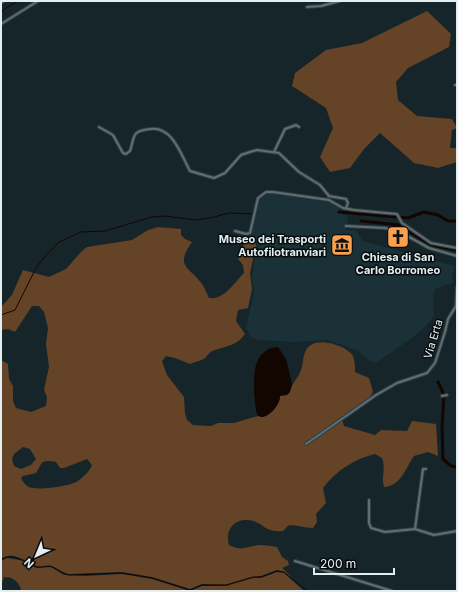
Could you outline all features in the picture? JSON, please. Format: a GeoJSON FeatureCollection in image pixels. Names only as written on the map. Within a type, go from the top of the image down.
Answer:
{"type":"FeatureCollection","features":[{"type":"Feature","properties":{"kind":"street"},"geometry":{"type":"LineString","coordinates":[[1,24],[38,1]]}},
{"type":"Feature","properties":{"kind":"street"},"geometry":{"type":"LineString","coordinates":[[307,7],[321,6],[340,1]]}},
{"type":"Feature","properties":{"kind":"street"},"geometry":{"type":"LineString","coordinates":[[274,152],[286,129],[296,125],[299,128]]}},
{"type":"Feature","properties":{"kind":"street"},"geometry":{"type":"LineString","coordinates":[[99,127],[113,135],[119,142],[123,153],[126,154],[130,151],[134,135],[137,132],[153,129],[166,132],[173,140],[190,171],[208,178],[214,178],[225,173],[241,155],[257,150],[274,152],[283,155],[299,172],[320,185],[329,196],[346,200],[348,203],[346,208]]}},
{"type":"Feature","properties":{"kind":"street"},"geometry":{"type":"LineString","coordinates":[[235,231],[246,234],[251,232],[256,202],[261,195],[266,192],[329,200],[346,208],[397,214],[400,216],[400,220],[431,243],[457,248]]}},
{"type":"Feature","properties":{"kind":"street"},"geometry":{"type":"LineString","coordinates":[[346,226],[385,228],[400,232],[429,248],[457,256]]}},
{"type":"Feature","properties":{"kind":"street","name":"Via Erta"},"geometry":{"type":"LineString","coordinates":[[306,444],[376,395],[397,383],[427,373],[435,363],[448,319],[456,306],[457,287]]}},
{"type":"Feature","properties":{"kind":"street"},"geometry":{"type":"LineString","coordinates":[[442,396],[447,395]]}},
{"type":"Feature","properties":{"kind":"street"},"geometry":{"type":"LineString","coordinates":[[415,529],[423,469],[426,468]]}},
{"type":"Feature","properties":{"kind":"street"},"geometry":{"type":"LineString","coordinates":[[369,500],[369,523],[371,528],[385,532],[415,529],[434,535],[457,531]]}},
{"type":"Feature","properties":{"kind":"street"},"geometry":{"type":"LineString","coordinates":[[295,561],[392,591]]}},
{"type":"Feature","properties":{"kind":"shaded area"},"geometry":{"type":"Polygon","coordinates":[[[427,11],[451,34],[449,47],[408,68],[396,82],[398,100],[417,116],[452,119],[457,128],[452,130],[450,148],[457,148],[457,162],[438,168],[414,163],[380,133],[364,149],[350,168],[330,172],[320,157],[333,128],[326,108],[292,86],[295,73],[326,50],[362,43],[427,11]]]}},
{"type":"Feature","properties":{"kind":"shaded area"},"geometry":{"type":"Polygon","coordinates":[[[265,194],[275,194],[331,203],[338,207],[343,214],[348,216],[346,230],[356,230],[363,241],[455,266],[452,277],[454,282],[435,289],[433,297],[434,316],[426,326],[376,363],[370,361],[357,350],[327,340],[295,342],[259,340],[251,337],[246,328],[254,293],[252,277],[257,242],[250,235],[252,232],[258,200],[265,194]]]}},
{"type":"Feature","properties":{"kind":"shaded area"},"geometry":{"type":"Polygon","coordinates":[[[158,227],[181,229],[181,235],[185,239],[192,242],[184,257],[184,262],[202,284],[209,298],[214,298],[224,294],[244,273],[243,265],[238,259],[244,244],[255,240],[256,246],[250,273],[252,289],[248,308],[238,310],[236,321],[245,334],[242,338],[235,343],[210,352],[205,358],[190,364],[166,356],[162,361],[167,375],[184,397],[187,420],[193,425],[211,426],[218,423],[234,423],[258,416],[262,417],[268,414],[274,409],[280,400],[280,396],[290,392],[301,370],[304,356],[308,347],[315,343],[321,342],[340,346],[350,352],[354,358],[355,372],[369,378],[373,392],[367,400],[342,419],[344,426],[375,435],[381,430],[407,431],[412,421],[436,424],[438,456],[428,452],[414,456],[402,476],[395,484],[384,487],[384,466],[382,458],[375,454],[353,462],[334,476],[323,488],[326,503],[316,514],[317,522],[313,528],[289,525],[283,531],[277,531],[268,529],[257,522],[248,520],[242,520],[231,527],[228,535],[229,545],[237,548],[260,545],[277,547],[282,557],[288,561],[289,565],[282,568],[294,579],[284,572],[277,570],[261,576],[226,585],[202,584],[190,589],[152,577],[122,572],[69,574],[52,566],[39,566],[14,556],[1,559],[1,360],[8,364],[9,379],[13,386],[13,401],[16,408],[31,412],[46,406],[47,397],[44,390],[49,367],[46,344],[48,328],[44,312],[39,306],[32,306],[15,332],[8,329],[1,330],[1,307],[12,295],[23,270],[49,277],[66,269],[87,247],[132,240],[148,230],[158,227]],[[23,447],[14,454],[12,459],[14,466],[21,469],[31,465],[36,459],[30,449],[23,447]],[[87,459],[64,468],[60,468],[56,462],[44,461],[36,473],[23,476],[21,478],[26,485],[33,488],[69,485],[78,481],[90,469],[92,465],[87,459]]]}},
{"type":"Feature","properties":{"kind":"shaded area"},"geometry":{"type":"Polygon","coordinates":[[[278,347],[286,359],[292,384],[290,392],[287,395],[280,396],[277,406],[272,412],[262,417],[258,416],[254,393],[257,363],[261,355],[268,350],[278,347]]]}},
{"type":"Feature","properties":{"kind":"shaded area"},"geometry":{"type":"Polygon","coordinates":[[[7,558],[25,561],[37,568],[51,567],[64,575],[85,576],[122,574],[152,579],[190,591],[20,591],[21,589],[18,583],[10,578],[4,577],[1,586],[1,561],[7,558]]]}},
{"type":"Feature","properties":{"kind":"shaded area"},"geometry":{"type":"Polygon","coordinates":[[[277,572],[284,573],[304,591],[190,591],[202,586],[226,586],[253,578],[261,578],[277,572]]]}},
{"type":"Feature","properties":{"kind":"waterway"},"geometry":{"type":"LineString","coordinates":[[1,13],[17,1]]}},
{"type":"Feature","properties":{"kind":"waterway"},"geometry":{"type":"LineString","coordinates":[[339,212],[408,218],[424,212],[438,215],[448,221],[457,221]]}},
{"type":"Feature","properties":{"kind":"waterway"},"geometry":{"type":"LineString","coordinates":[[36,268],[59,242],[81,232],[105,231],[152,217],[165,216],[195,220],[229,213],[253,214]]}},
{"type":"Feature","properties":{"kind":"waterway"},"geometry":{"type":"LineString","coordinates":[[361,221],[399,225],[431,245],[457,250]]}},
{"type":"Feature","properties":{"kind":"waterway"},"geometry":{"type":"LineString","coordinates":[[1,315],[15,310],[35,270]]}},
{"type":"Feature","properties":{"kind":"waterway"},"geometry":{"type":"LineString","coordinates":[[438,382],[444,395],[442,427],[443,459],[451,466],[457,467]]}},
{"type":"Feature","properties":{"kind":"waterway"},"geometry":{"type":"LineString","coordinates":[[1,560],[14,557],[36,567],[50,566],[69,575],[122,573],[152,578],[190,590],[202,585],[226,585],[253,577],[261,577],[277,571],[284,572],[307,591]]}},
{"type":"Feature","properties":{"kind":"place","name":"Chiesa di San Carlo Borromeo"},"geometry":{"type":"Point","coordinates":[398,237]}},
{"type":"Feature","properties":{"kind":"place","name":"Museo dei Trasporti Autofilotranviari"},"geometry":{"type":"Point","coordinates":[342,245]}}]}
